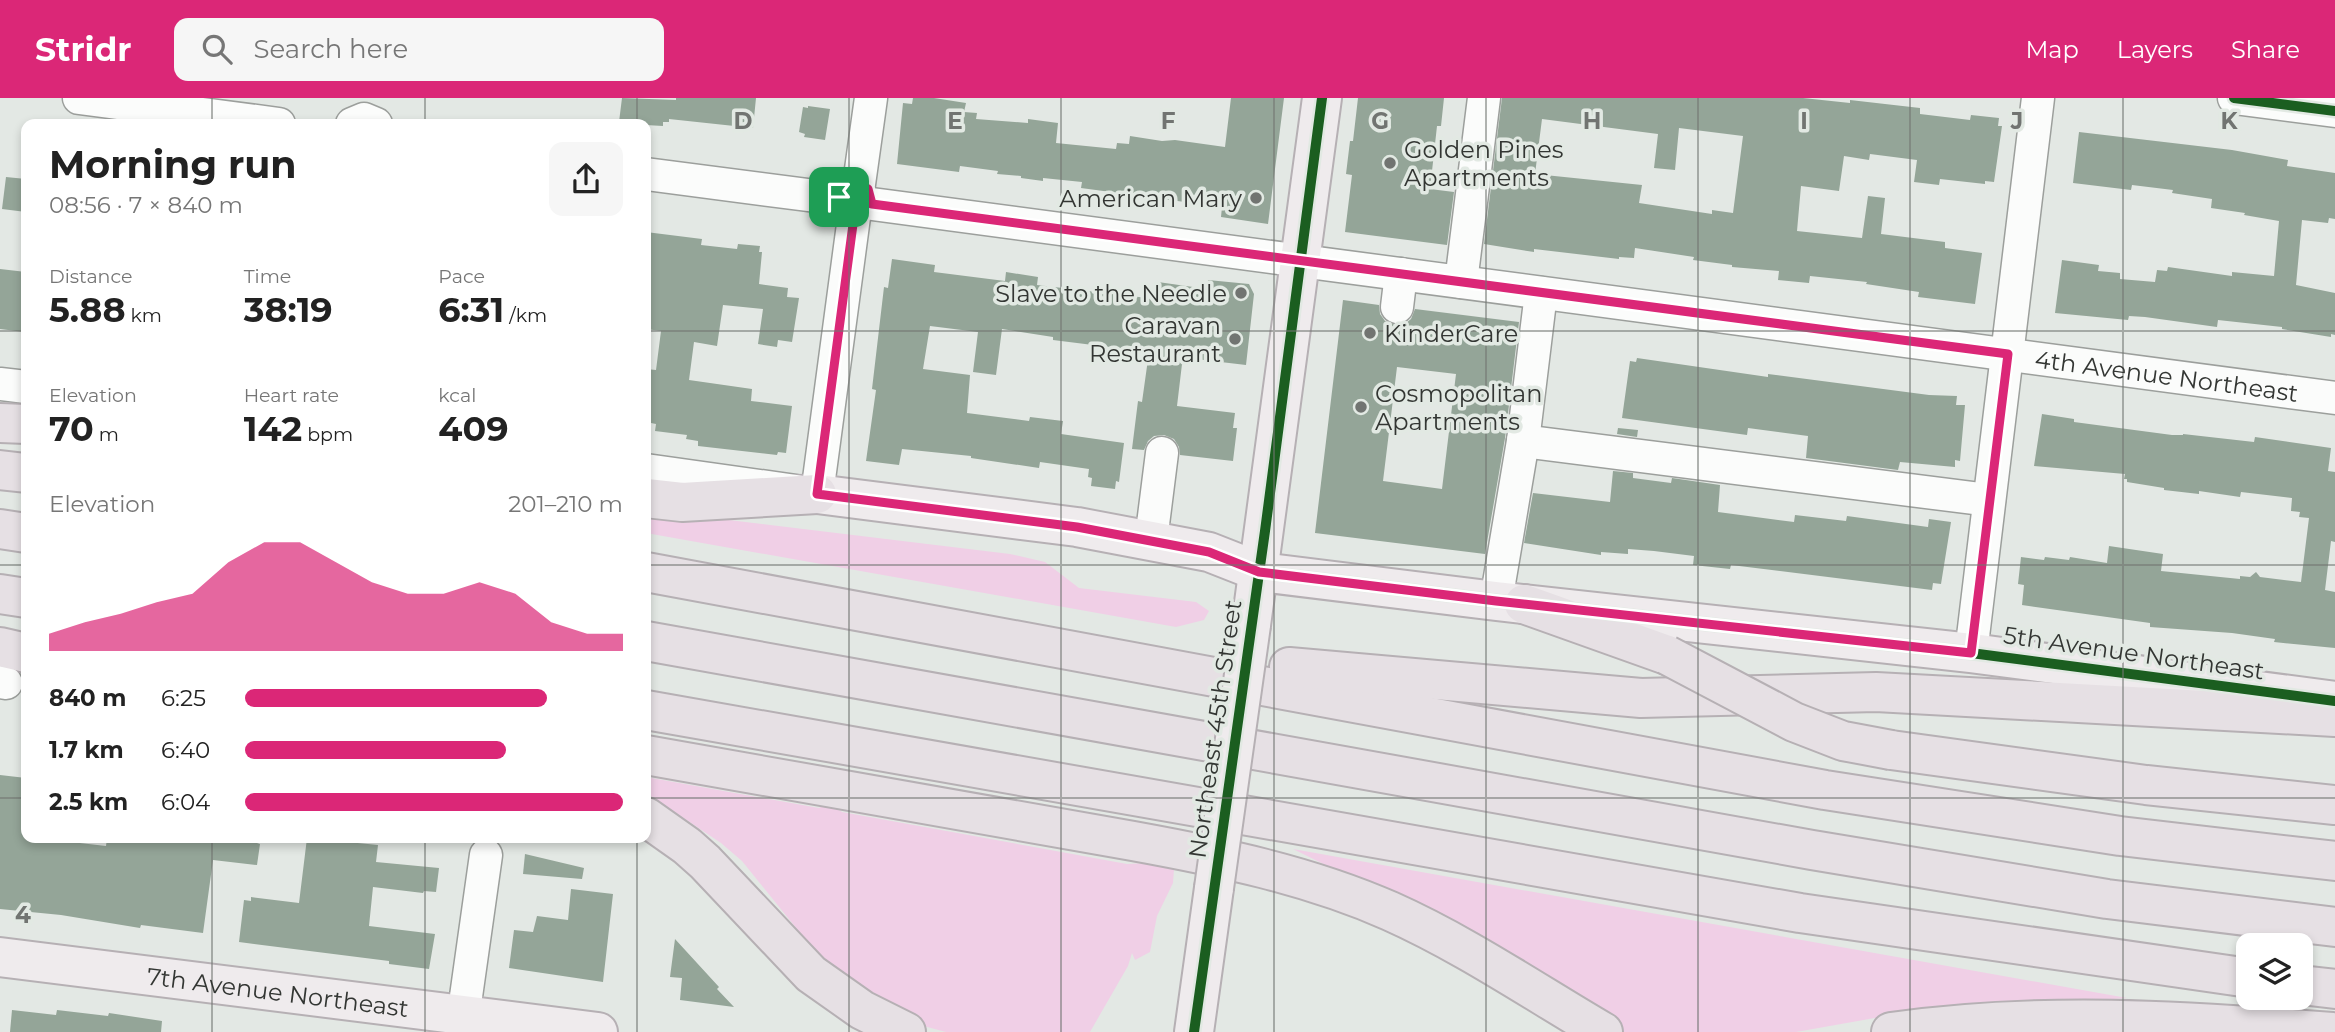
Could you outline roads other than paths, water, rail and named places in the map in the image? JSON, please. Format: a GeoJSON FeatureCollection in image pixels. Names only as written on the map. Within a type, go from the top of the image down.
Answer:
{"type":"FeatureCollection","features":[{"type":"Feature","properties":{"kind":"highway"},"geometry":{"type":"LineString","coordinates":[[0,423],[21,424]]}},
{"type":"Feature","properties":{"kind":"highway"},"geometry":{"type":"LineString","coordinates":[[0,470],[21,472]]}},
{"type":"Feature","properties":{"kind":"highway"},"geometry":{"type":"LineString","coordinates":[[651,499],[682,502],[817,494]]}},
{"type":"Feature","properties":{"kind":"highway"},"geometry":{"type":"LineString","coordinates":[[0,529],[21,532]]}},
{"type":"Feature","properties":{"kind":"highway"},"geometry":{"type":"LineString","coordinates":[[651,573],[1825,790],[2120,836],[2335,861]]}},
{"type":"Feature","properties":{"kind":"highway"},"geometry":{"type":"LineString","coordinates":[[0,594],[21,597]]}},
{"type":"Feature","properties":{"kind":"highway"},"geometry":{"type":"LineString","coordinates":[[1510,603],[1667,655],[1794,722],[1843,741],[2146,785],[2335,806]]}},
{"type":"Feature","properties":{"kind":"highway"},"geometry":{"type":"LineString","coordinates":[[651,641],[1812,850],[2107,899],[2335,927]]}},
{"type":"Feature","properties":{"kind":"highway"},"geometry":{"type":"LineString","coordinates":[[1037,643],[1641,698],[1875,692],[2335,717]]}},
{"type":"Feature","properties":{"kind":"highway"},"geometry":{"type":"LineString","coordinates":[[651,711],[1800,913],[2236,976]]}},
{"type":"Feature","properties":{"kind":"highway"},"geometry":{"type":"LineString","coordinates":[[651,756],[1214,856],[1281,873],[1355,897],[1425,928],[1603,1032]]}},
{"type":"Feature","properties":{"kind":"highway"},"geometry":{"type":"LineString","coordinates":[[651,821],[705,862],[811,974],[832,1006],[861,1032]]}},
{"type":"Feature","properties":{"kind":"highway"},"geometry":{"type":"LineString","coordinates":[[811,974],[862,1010],[906,1032]]}},
{"type":"Feature","properties":{"kind":"highway"},"geometry":{"type":"LineString","coordinates":[[2313,986],[2335,989]]}},
{"type":"Feature","properties":{"kind":"highway"},"geometry":{"type":"LineString","coordinates":[[1891,1032],[1983,1022],[2074,1018],[2152,1020],[2332,1032]]}},
{"type":"Feature","properties":{"kind":"main road","name":"Northeast 45th Street"},"geometry":{"type":"LineString","coordinates":[[1194,1032],[1302,261],[1322,98]]}},
{"type":"Feature","properties":{"kind":"main road","name":"5th Avenue Northeast"},"geometry":{"type":"LineString","coordinates":[[817,494],[1077,527],[1151,540],[1209,552],[1259,572],[1510,603],[1971,653],[2335,701]]}},
{"type":"Feature","properties":{"kind":"main road","name":"7th Avenue Northeast"},"geometry":{"type":"LineString","coordinates":[[0,957],[462,1024],[598,1032]]}},
{"type":"Feature","properties":{"kind":"street"},"geometry":{"type":"LineString","coordinates":[[79,98],[241,119]]}},
{"type":"Feature","properties":{"kind":"street"},"geometry":{"type":"LineString","coordinates":[[817,494],[870,98]]}},
{"type":"Feature","properties":{"kind":"street"},"geometry":{"type":"LineString","coordinates":[[1461,282],[1484,98]]}},
{"type":"Feature","properties":{"kind":"street"},"geometry":{"type":"LineString","coordinates":[[1971,653],[2038,98]]}},
{"type":"Feature","properties":{"kind":"street"},"geometry":{"type":"LineString","coordinates":[[2234,98],[2335,111]]}},
{"type":"Feature","properties":{"kind":"street","name":"4th Avenue Northeast"},"geometry":{"type":"LineString","coordinates":[[651,175],[2335,398]]}},
{"type":"Feature","properties":{"kind":"street"},"geometry":{"type":"LineString","coordinates":[[1397,307],[1401,274]]}},
{"type":"Feature","properties":{"kind":"street"},"geometry":{"type":"LineString","coordinates":[[1510,603],[1523,441],[1541,293]]}},
{"type":"Feature","properties":{"kind":"street"},"geometry":{"type":"LineString","coordinates":[[0,384],[21,386]]}},
{"type":"Feature","properties":{"kind":"street"},"geometry":{"type":"LineString","coordinates":[[1523,441],[1989,500]]}},
{"type":"Feature","properties":{"kind":"street"},"geometry":{"type":"LineString","coordinates":[[1151,540],[1162,453]]}},
{"type":"Feature","properties":{"kind":"street","name":"5th Avenue Northeast"},"geometry":{"type":"LineString","coordinates":[[651,471],[817,494]]}},
{"type":"Feature","properties":{"kind":"street"},"geometry":{"type":"LineString","coordinates":[[462,1024],[486,855]]}},
{"type":"Feature","properties":{"kind":"place","name":"Golden Pines Apartments"},"geometry":{"type":"Point","coordinates":[1390,163]}},
{"type":"Feature","properties":{"kind":"place","name":"American Mary"},"geometry":{"type":"Point","coordinates":[1256,198]}},
{"type":"Feature","properties":{"kind":"place","name":"Slave to the Needle"},"geometry":{"type":"Point","coordinates":[1241,293]}},
{"type":"Feature","properties":{"kind":"place","name":"KinderCare"},"geometry":{"type":"Point","coordinates":[1370,333]}},
{"type":"Feature","properties":{"kind":"place","name":"Caravan Restaurant"},"geometry":{"type":"Point","coordinates":[1235,339]}},
{"type":"Feature","properties":{"kind":"place","name":"Cosmopolitan Apartments"},"geometry":{"type":"Point","coordinates":[1361,407]}}]}
